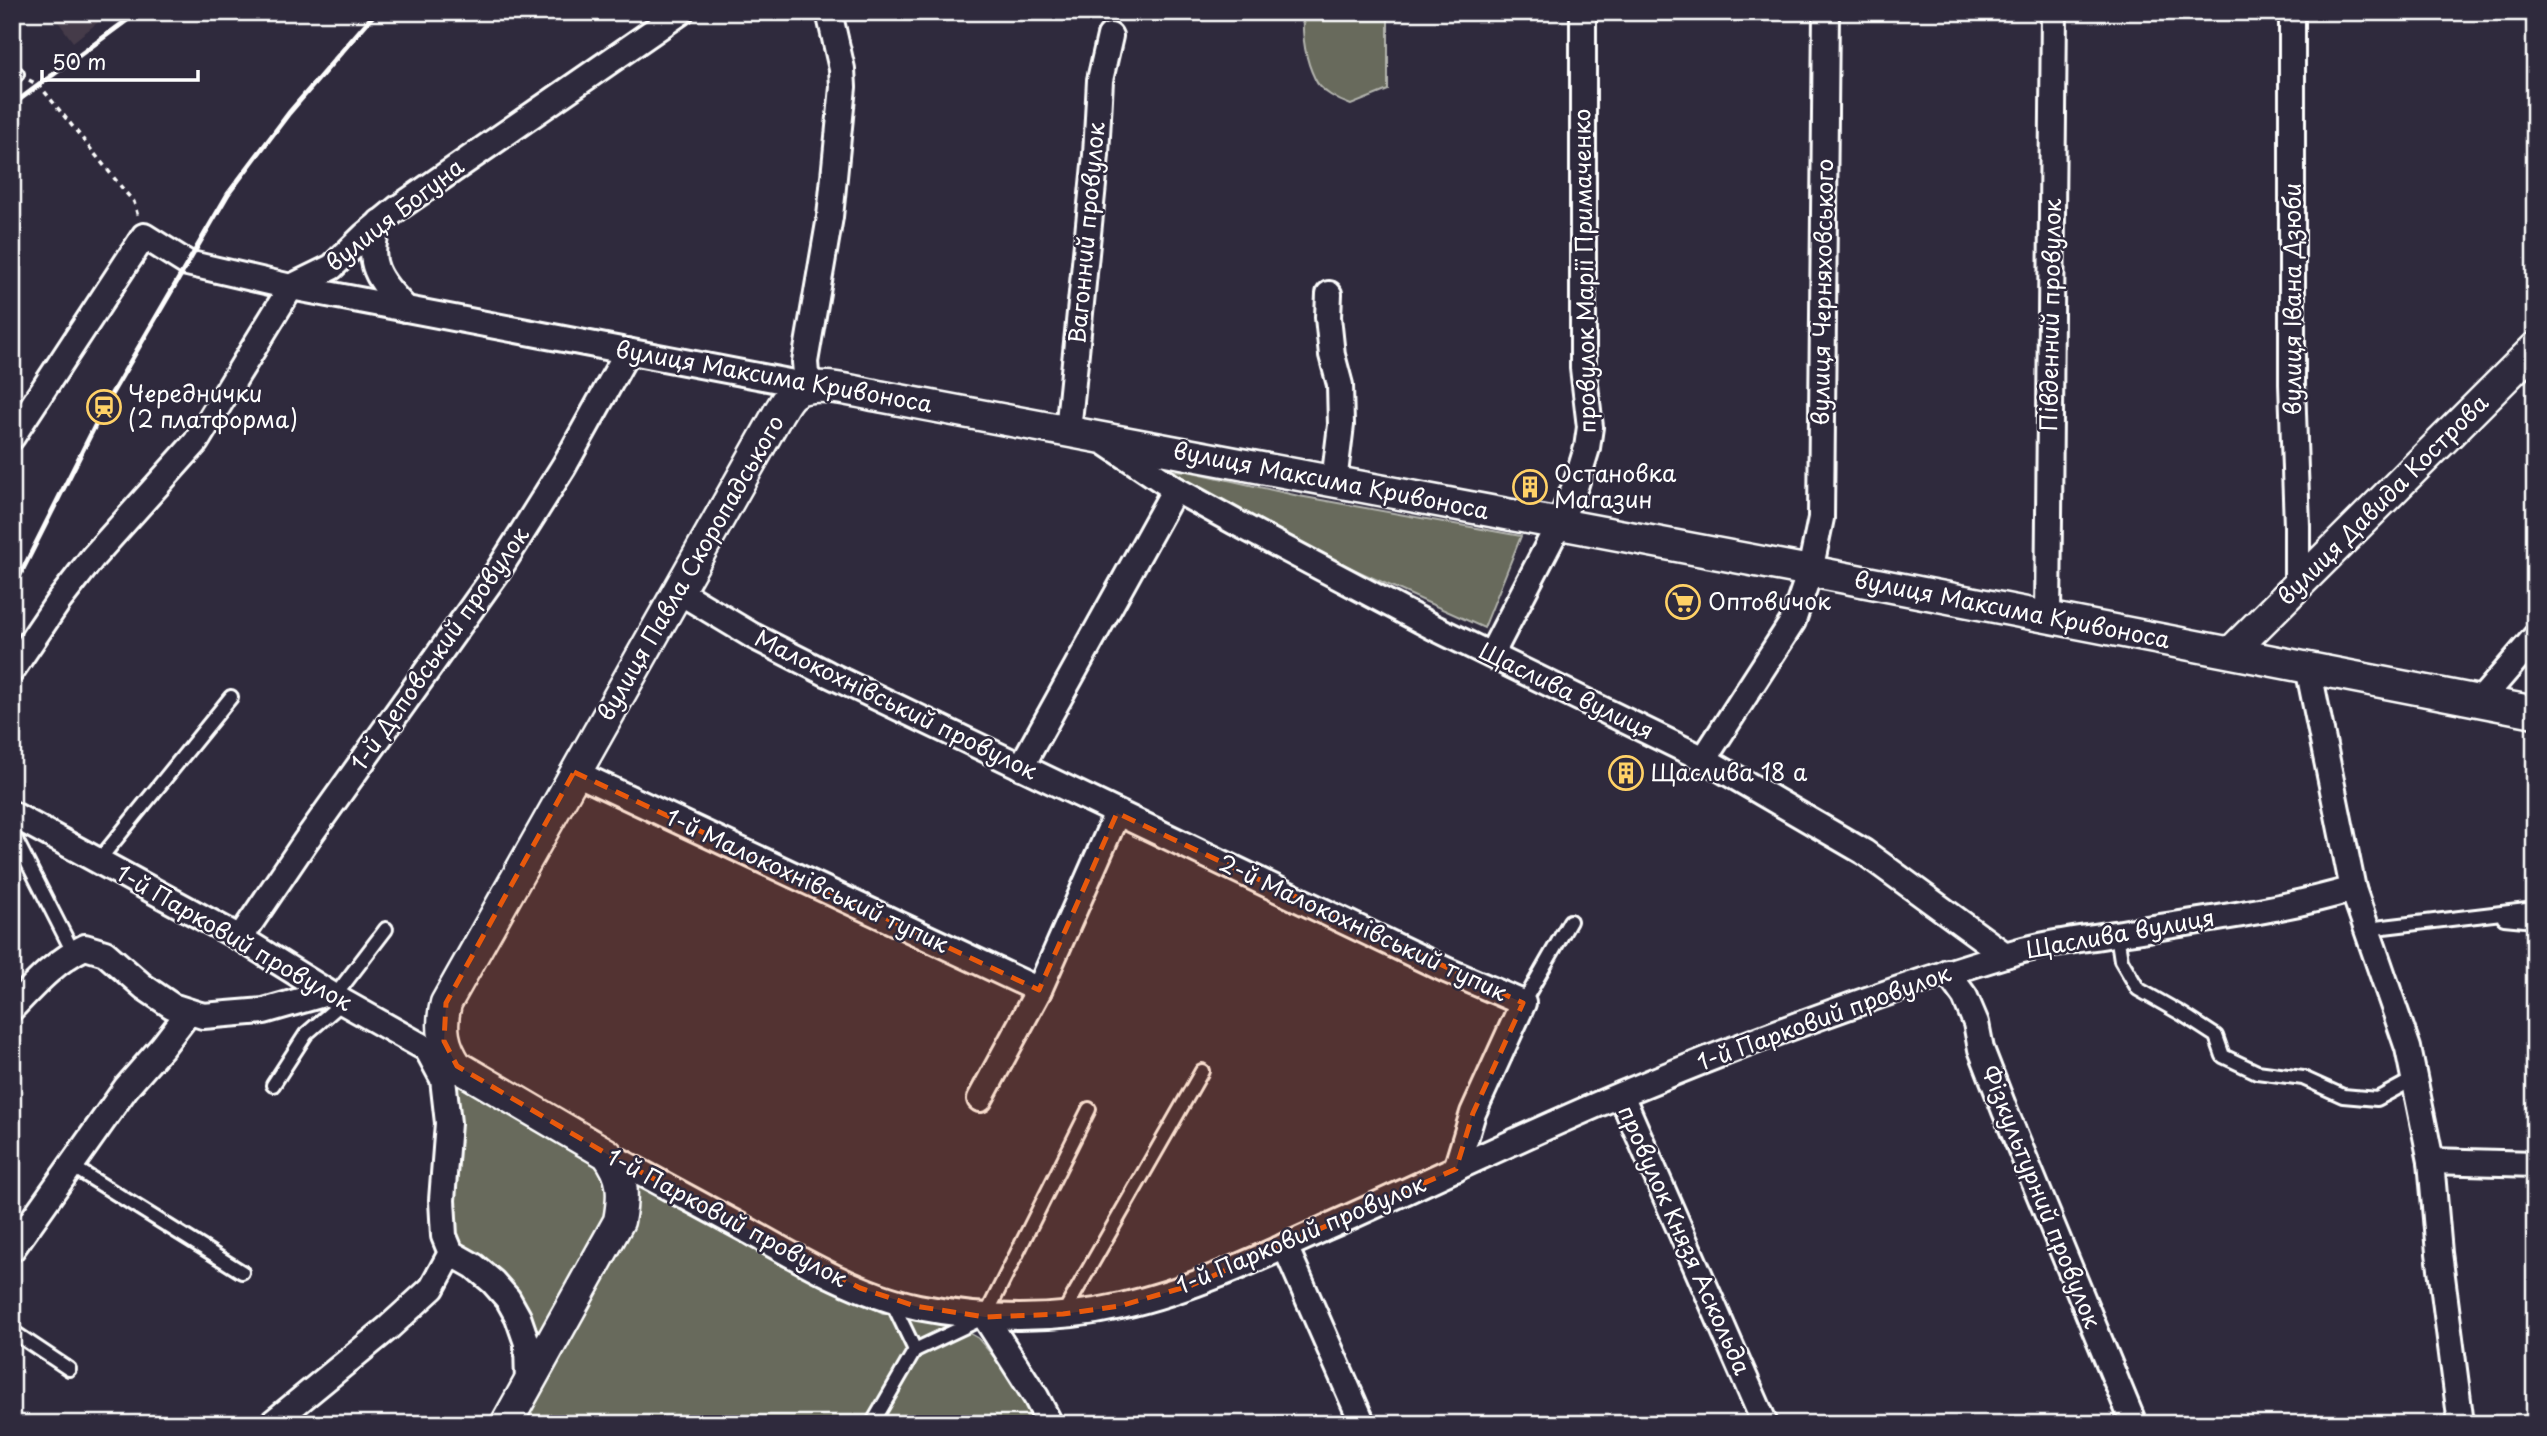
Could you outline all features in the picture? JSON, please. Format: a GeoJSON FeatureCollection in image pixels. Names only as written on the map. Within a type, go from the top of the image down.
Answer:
{"type":"FeatureCollection","features":[{"type":"Feature","properties":{"kind":"street","name":"вулиця Богуна"},"geometry":{"type":"LineString","coordinates":[[291,287],[332,267],[380,222],[681,12]]}},
{"type":"Feature","properties":{"kind":"street"},"geometry":{"type":"LineString","coordinates":[[815,387],[806,374],[805,362],[830,217],[843,87],[842,69],[829,12]]}},
{"type":"Feature","properties":{"kind":"street","name":"провулок Марії Примаченко"},"geometry":{"type":"LineString","coordinates":[[1491,655],[1559,524],[1576,484],[1587,448],[1590,426],[1583,368],[1583,12]]}},
{"type":"Feature","properties":{"kind":"street","name":"вулиця Черняховського"},"geometry":{"type":"LineString","coordinates":[[1704,759],[1793,621],[1810,571],[1821,518],[1826,12]]}},
{"type":"Feature","properties":{"kind":"street","name":"Південний провулок"},"geometry":{"type":"LineString","coordinates":[[2048,617],[2054,12]]}},
{"type":"Feature","properties":{"kind":"street","name":"вулиця Івана Дзюби"},"geometry":{"type":"LineString","coordinates":[[2292,12],[2292,384],[2297,586]]}},
{"type":"Feature","properties":{"kind":"street","name":"Вагонний провулок"},"geometry":{"type":"LineString","coordinates":[[1068,432],[1096,155],[1100,80],[1110,36]]}},
{"type":"Feature","properties":{"kind":"street"},"geometry":{"type":"LineString","coordinates":[[380,222],[373,243],[372,264],[388,290],[406,309]]}},
{"type":"Feature","properties":{"kind":"street"},"geometry":{"type":"LineString","coordinates":[[12,437],[144,236]]}},
{"type":"Feature","properties":{"kind":"street","name":"вулиця Максима Кривоноса"},"geometry":{"type":"LineString","coordinates":[[144,236],[187,263],[291,287],[1810,571],[2531,710]]}},
{"type":"Feature","properties":{"kind":"street"},"geometry":{"type":"LineString","coordinates":[[341,259],[353,256],[372,264]]}},
{"type":"Feature","properties":{"kind":"street"},"geometry":{"type":"LineString","coordinates":[[12,670],[58,602],[93,557],[196,442],[291,287]]}},
{"type":"Feature","properties":{"kind":"street"},"geometry":{"type":"LineString","coordinates":[[1329,294],[1328,317],[1332,355],[1340,385],[1341,425],[1334,482]]}},
{"type":"Feature","properties":{"kind":"street","name":"вулиця Давида Кострова"},"geometry":{"type":"LineString","coordinates":[[2231,652],[2535,348]]}},
{"type":"Feature","properties":{"kind":"street","name":"1-й Деповський провулок"},"geometry":{"type":"LineString","coordinates":[[240,938],[304,842],[498,571],[564,466],[628,351]]}},
{"type":"Feature","properties":{"kind":"street","name":"вулиця Павла Скоропадського"},"geometry":{"type":"LineString","coordinates":[[457,1066],[444,1041],[442,1020],[446,1003],[784,404],[789,396],[800,389],[815,387]]}},
{"type":"Feature","properties":{"kind":"street","name":"Щаслива вулиця"},"geometry":{"type":"LineString","coordinates":[[1099,438],[1175,489],[1433,627],[1704,759],[1864,852],[2005,955],[2041,944],[2117,934],[2314,900],[2353,889]]}},
{"type":"Feature","properties":{"kind":"street"},"geometry":{"type":"LineString","coordinates":[[1021,767],[1175,489]]}},
{"type":"Feature","properties":{"kind":"street","name":"Малокохнівський провулок"},"geometry":{"type":"LineString","coordinates":[[678,591],[754,636],[1117,813]]}},
{"type":"Feature","properties":{"kind":"street"},"geometry":{"type":"LineString","coordinates":[[2480,701],[2535,636]]}},
{"type":"Feature","properties":{"kind":"street"},"geometry":{"type":"LineString","coordinates":[[2308,667],[2353,889],[2408,1048],[2431,1161],[2461,1424]]}},
{"type":"Feature","properties":{"kind":"street","name":"1-й Малокохнівський тупик"},"geometry":{"type":"LineString","coordinates":[[575,772],[1040,990]]}},
{"type":"Feature","properties":{"kind":"street"},"geometry":{"type":"LineString","coordinates":[[980,1099],[1040,990],[1117,813]]}},
{"type":"Feature","properties":{"kind":"street","name":"2-й Малокохнівський тупик"},"geometry":{"type":"LineString","coordinates":[[1117,813],[1446,970],[1523,1003],[1473,1113],[1456,1169]]}},
{"type":"Feature","properties":{"kind":"street","name":"1-й Парковий провулок"},"geometry":{"type":"LineString","coordinates":[[12,814],[240,938],[334,997],[607,1154],[809,1265],[860,1288],[915,1306],[985,1317],[1063,1314],[1120,1306],[1192,1284],[1285,1246],[1621,1095],[1783,1031],[1947,972],[2005,955]]}},
{"type":"Feature","properties":{"kind":"street"},"geometry":{"type":"LineString","coordinates":[[12,1008],[50,969],[73,952],[85,947],[105,953],[144,987],[172,1006],[203,1016],[264,1011],[334,997]]}},
{"type":"Feature","properties":{"kind":"street","name":"Фізкультурний провулок"},"geometry":{"type":"LineString","coordinates":[[1947,972],[1965,997],[1976,1023],[1981,1049],[2005,1111],[2134,1424]]}},
{"type":"Feature","properties":{"kind":"street"},"geometry":{"type":"LineString","coordinates":[[12,1249],[127,1088],[189,1012]]}},
{"type":"Feature","properties":{"kind":"street"},"geometry":{"type":"LineString","coordinates":[[427,1049],[443,1079],[448,1145],[442,1200],[444,1236],[451,1253],[474,1266],[508,1299],[527,1343],[528,1384]]}},
{"type":"Feature","properties":{"kind":"street","name":"провулок Князя Аскольда"},"geometry":{"type":"LineString","coordinates":[[1621,1095],[1765,1424]]}},
{"type":"Feature","properties":{"kind":"street"},"geometry":{"type":"LineString","coordinates":[[507,1423],[619,1221],[621,1184],[618,1168],[607,1154]]}},
{"type":"Feature","properties":{"kind":"street"},"geometry":{"type":"LineString","coordinates":[[2431,1161],[2535,1164]]}},
{"type":"Feature","properties":{"kind":"street"},"geometry":{"type":"LineString","coordinates":[[1285,1246],[1363,1424]]}},
{"type":"Feature","properties":{"kind":"street"},"geometry":{"type":"LineString","coordinates":[[271,1424],[388,1328],[432,1288],[451,1253]]}},
{"type":"Feature","properties":{"kind":"street"},"geometry":{"type":"LineString","coordinates":[[985,1317],[1049,1424]]}},
{"type":"Feature","properties":{"kind":"lane"},"geometry":{"type":"LineString","coordinates":[[99,860],[231,697]]}},
{"type":"Feature","properties":{"kind":"lane"},"geometry":{"type":"LineString","coordinates":[[12,832],[73,952]]}},
{"type":"Feature","properties":{"kind":"lane"},"geometry":{"type":"LineString","coordinates":[[2367,929],[2535,909]]}},
{"type":"Feature","properties":{"kind":"lane"},"geometry":{"type":"LineString","coordinates":[[2483,916],[2535,921]]}},
{"type":"Feature","properties":{"kind":"lane"},"geometry":{"type":"LineString","coordinates":[[1523,1003],[1570,921]]}},
{"type":"Feature","properties":{"kind":"lane"},"geometry":{"type":"LineString","coordinates":[[272,1085],[306,1034],[386,929]]}},
{"type":"Feature","properties":{"kind":"lane"},"geometry":{"type":"LineString","coordinates":[[2117,934],[2121,960],[2138,989],[2216,1036],[2223,1056],[2257,1072],[2303,1077],[2343,1096],[2377,1099],[2414,1079]]}},
{"type":"Feature","properties":{"kind":"lane"},"geometry":{"type":"LineString","coordinates":[[1063,1314],[1202,1071]]}},
{"type":"Feature","properties":{"kind":"lane"},"geometry":{"type":"LineString","coordinates":[[872,1424],[915,1350],[985,1317],[1089,1109]]}},
{"type":"Feature","properties":{"kind":"lane"},"geometry":{"type":"LineString","coordinates":[[70,1165],[242,1272]]}},
{"type":"Feature","properties":{"kind":"lane"},"geometry":{"type":"LineString","coordinates":[[890,1298],[915,1350]]}},
{"type":"Feature","properties":{"kind":"lane"},"geometry":{"type":"LineString","coordinates":[[12,1331],[69,1369]]}},
{"type":"Feature","properties":{"kind":"path"},"geometry":{"type":"LineString","coordinates":[[15,76],[40,86],[134,202],[144,236]]}},
{"type":"Feature","properties":{"kind":"highlighted area"},"geometry":{"type":"Polygon","coordinates":[[[574,772],[1039,990],[1117,813],[1523,1003],[1473,1113],[1456,1169],[1192,1285],[1120,1306],[1063,1314],[985,1317],[915,1306],[860,1288],[607,1154],[457,1066],[444,1041],[446,1003],[574,772]]]}},
{"type":"Feature","properties":{"kind":"shaded area"},"geometry":{"type":"Polygon","coordinates":[[[51,12],[111,12],[73,42],[51,12]]]}},
{"type":"Feature","properties":{"kind":"green space"},"geometry":{"type":"Polygon","coordinates":[[[1303,12],[1388,12],[1388,90],[1351,105],[1321,88],[1307,55],[1303,12]]]}},
{"type":"Feature","properties":{"kind":"green space"},"geometry":{"type":"Polygon","coordinates":[[[1170,470],[1188,471],[1299,496],[1521,536],[1484,628],[1309,549],[1171,478],[1170,470]]]}},
{"type":"Feature","properties":{"kind":"green space"},"geometry":{"type":"Polygon","coordinates":[[[456,1081],[675,1207],[883,1313],[948,1321],[978,1338],[1019,1386],[1042,1424],[530,1424],[524,1417],[539,1383],[502,1280],[459,1242],[448,1207],[456,1081]]]}},
{"type":"Feature","properties":{"kind":"railway"},"geometry":{"type":"LineString","coordinates":[[12,105],[138,12]]}},
{"type":"Feature","properties":{"kind":"railway"},"geometry":{"type":"LineString","coordinates":[[12,591],[108,400],[228,194],[289,113],[376,12]]}},
{"type":"Feature","properties":{"kind":"place","name":"Череднички (2 платформа)"},"geometry":{"type":"Point","coordinates":[104,407]}},
{"type":"Feature","properties":{"kind":"place","name":"Остановка Магазин"},"geometry":{"type":"Point","coordinates":[1530,487]}},
{"type":"Feature","properties":{"kind":"place","name":"Оптовичок"},"geometry":{"type":"Point","coordinates":[1683,602]}},
{"type":"Feature","properties":{"kind":"place","name":"Щаслива 18 а"},"geometry":{"type":"Point","coordinates":[1626,773]}}]}
